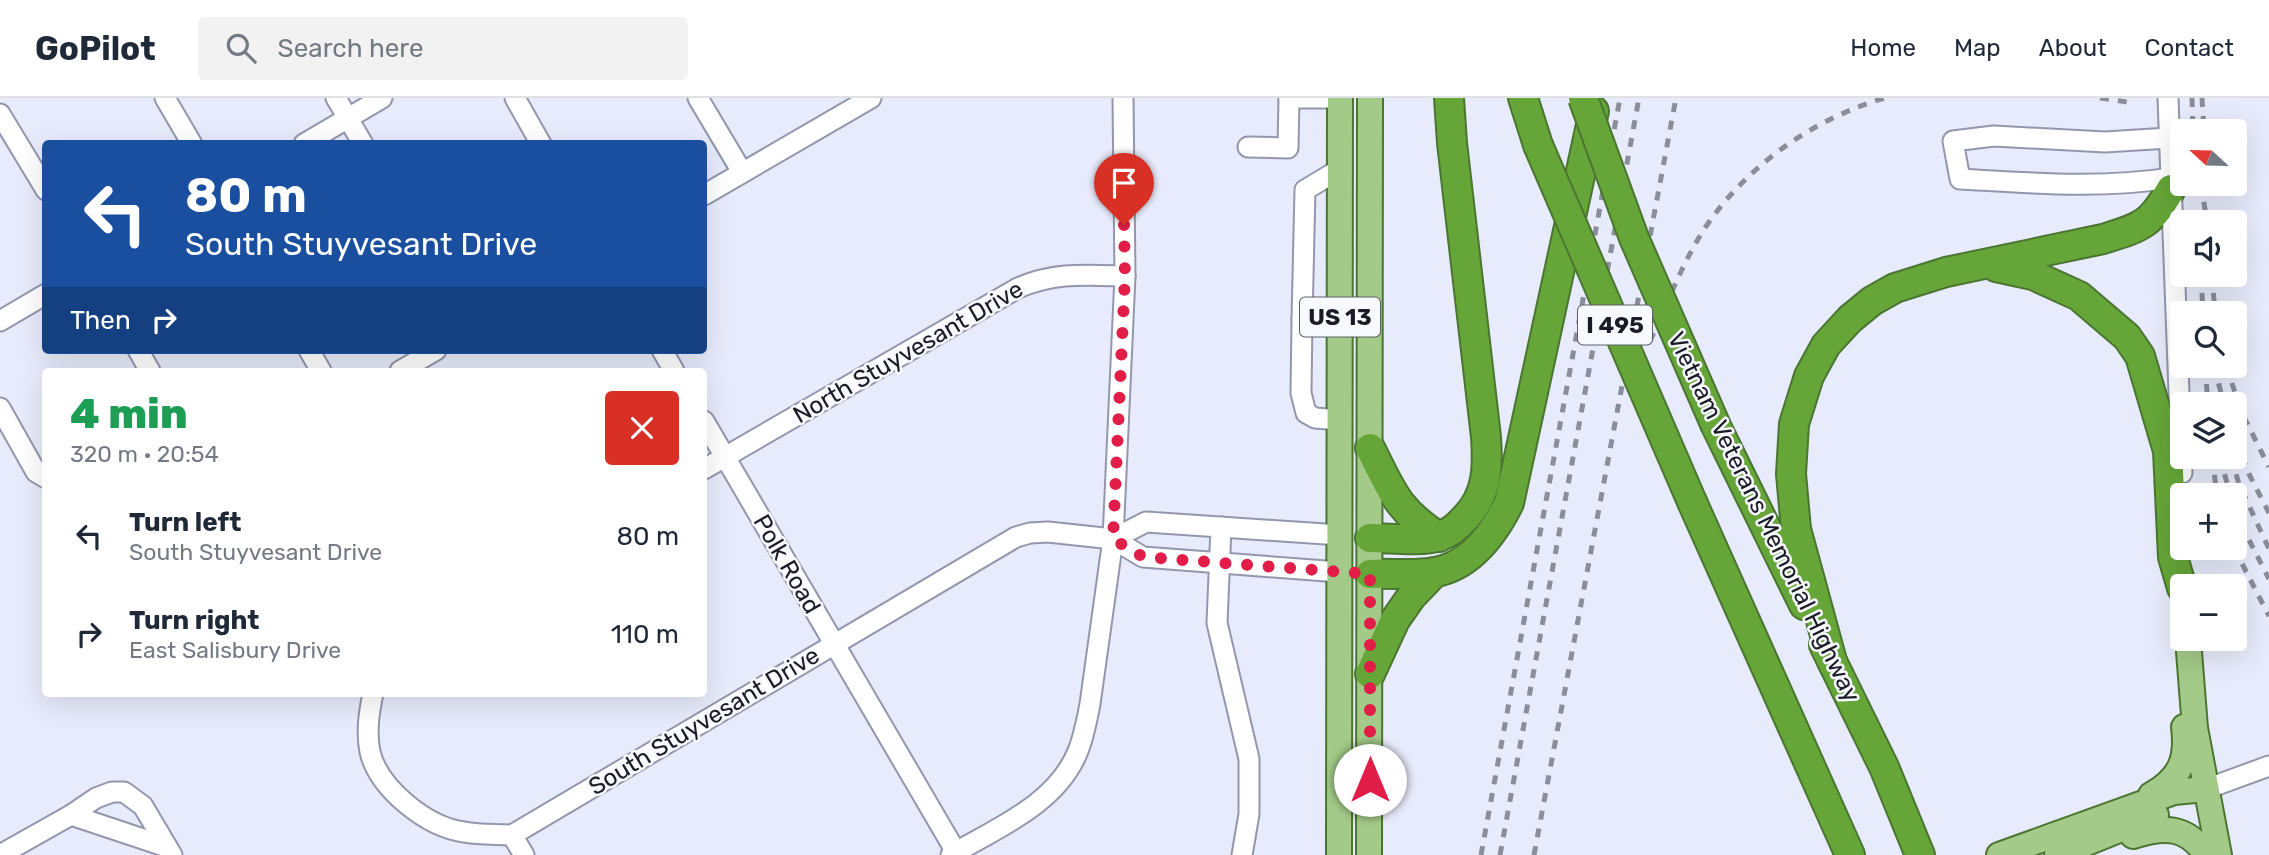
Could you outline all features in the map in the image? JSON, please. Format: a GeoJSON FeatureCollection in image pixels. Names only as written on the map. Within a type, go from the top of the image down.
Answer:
{"type":"FeatureCollection","features":[{"type":"Feature","properties":{"kind":"highway"},"geometry":{"type":"LineString","coordinates":[[1370,538],[1439,537],[1460,525],[1473,510],[1486,481],[1488,464],[1449,98]]}},
{"type":"Feature","properties":{"kind":"highway","name":"Vietnam Veterans Memorial Highway"},"geometry":{"type":"LineString","coordinates":[[1523,98],[1538,145],[1693,504],[1850,855]]}},
{"type":"Feature","properties":{"kind":"highway","name":"Vietnam Veterans Memorial Highway"},"geometry":{"type":"LineString","coordinates":[[1583,98],[1634,238],[1716,426],[1884,767],[1920,855]]}},
{"type":"Feature","properties":{"kind":"highway"},"geometry":{"type":"LineString","coordinates":[[1370,574],[1435,572],[1462,561],[1491,535],[1510,503],[1597,98]]}},
{"type":"Feature","properties":{"kind":"highway"},"geometry":{"type":"LineString","coordinates":[[1832,661],[1796,529],[1791,474],[1794,424],[1809,376],[1826,345],[1850,319],[1872,301],[1895,288],[1983,264],[2123,233],[2139,226],[2154,217],[2170,186]]}},
{"type":"Feature","properties":{"kind":"highway"},"geometry":{"type":"LineString","coordinates":[[1983,264],[2033,275],[2079,296],[2127,337],[2140,356],[2168,451],[2173,556],[2179,574]]}},
{"type":"Feature","properties":{"kind":"highway"},"geometry":{"type":"LineString","coordinates":[[1370,448],[1396,500],[1417,522],[1439,537]]}},
{"type":"Feature","properties":{"kind":"highway"},"geometry":{"type":"LineString","coordinates":[[1370,674],[1395,620],[1411,597],[1435,572]]}},
{"type":"Feature","properties":{"kind":"main road","name":"US 13"},"geometry":{"type":"LineString","coordinates":[[1339,855],[1340,98]]}},
{"type":"Feature","properties":{"kind":"main road","name":"US 13"},"geometry":{"type":"LineString","coordinates":[[1369,855],[1370,98]]}},
{"type":"Feature","properties":{"kind":"main road"},"geometry":{"type":"LineString","coordinates":[[1340,169],[1371,184]]}},
{"type":"Feature","properties":{"kind":"main road"},"geometry":{"type":"LineString","coordinates":[[1340,536],[1370,538]]}},
{"type":"Feature","properties":{"kind":"main road","name":"South Stuyvesant Drive"},"geometry":{"type":"LineString","coordinates":[[1339,572],[1370,574]]}},
{"type":"Feature","properties":{"kind":"main road"},"geometry":{"type":"LineString","coordinates":[[2123,810],[2164,788],[2179,770],[2185,753],[2179,651]]}},
{"type":"Feature","properties":{"kind":"main road"},"geometry":{"type":"LineString","coordinates":[[2189,651],[2195,728],[2219,855]]}},
{"type":"Feature","properties":{"kind":"main road"},"geometry":{"type":"LineString","coordinates":[[1999,855],[2174,792],[2206,789]]}},
{"type":"Feature","properties":{"kind":"main road"},"geometry":{"type":"LineString","coordinates":[[2057,855],[2140,822],[2206,789]]}},
{"type":"Feature","properties":{"kind":"main road"},"geometry":{"type":"LineString","coordinates":[[2072,855],[2145,832],[2169,829],[2192,838],[2207,855]]}},
{"type":"Feature","properties":{"kind":"street"},"geometry":{"type":"LineString","coordinates":[[165,98],[190,140]]}},
{"type":"Feature","properties":{"kind":"street"},"geometry":{"type":"LineString","coordinates":[[336,98],[361,140]]}},
{"type":"Feature","properties":{"kind":"street"},"geometry":{"type":"LineString","coordinates":[[311,140],[382,98]]}},
{"type":"Feature","properties":{"kind":"street"},"geometry":{"type":"LineString","coordinates":[[515,98],[539,140]]}},
{"type":"Feature","properties":{"kind":"street"},"geometry":{"type":"LineString","coordinates":[[698,98],[742,173]]}},
{"type":"Feature","properties":{"kind":"street"},"geometry":{"type":"LineString","coordinates":[[707,193],[871,98]]}},
{"type":"Feature","properties":{"kind":"street"},"geometry":{"type":"LineString","coordinates":[[953,853],[1032,807],[1051,791],[1077,753],[1090,704],[1113,539],[1125,276],[1123,98]]}},
{"type":"Feature","properties":{"kind":"street"},"geometry":{"type":"LineString","coordinates":[[1248,147],[1288,148],[1289,98],[1340,98]]}},
{"type":"Feature","properties":{"kind":"street"},"geometry":{"type":"LineString","coordinates":[[2168,98],[2170,161]]}},
{"type":"Feature","properties":{"kind":"street"},"geometry":{"type":"LineString","coordinates":[[0,114],[42,183]]}},
{"type":"Feature","properties":{"kind":"street"},"geometry":{"type":"LineString","coordinates":[[2169,138],[2105,142],[1994,136],[1953,141],[1960,178],[2088,186],[2170,184]]}},
{"type":"Feature","properties":{"kind":"street"},"geometry":{"type":"LineString","coordinates":[[1340,169],[1305,190],[1301,393],[1306,413],[1315,418],[1340,420]]}},
{"type":"Feature","properties":{"kind":"street"},"geometry":{"type":"LineString","coordinates":[[2171,196],[2183,483]]}},
{"type":"Feature","properties":{"kind":"street","name":"North Stuyvesant Drive"},"geometry":{"type":"LineString","coordinates":[[707,467],[1018,288],[1037,280],[1068,274],[1125,276]]}},
{"type":"Feature","properties":{"kind":"street"},"geometry":{"type":"LineString","coordinates":[[0,321],[42,296]]}},
{"type":"Feature","properties":{"kind":"street"},"geometry":{"type":"LineString","coordinates":[[1302,320],[1340,321]]}},
{"type":"Feature","properties":{"kind":"street"},"geometry":{"type":"LineString","coordinates":[[405,368],[429,354]]}},
{"type":"Feature","properties":{"kind":"street"},"geometry":{"type":"LineString","coordinates":[[0,408],[36,472],[42,476]]}},
{"type":"Feature","properties":{"kind":"street","name":"Polk Road"},"geometry":{"type":"LineString","coordinates":[[707,426],[953,853]]}},
{"type":"Feature","properties":{"kind":"street"},"geometry":{"type":"LineString","coordinates":[[1113,539],[1146,522],[1340,536]]}},
{"type":"Feature","properties":{"kind":"street"},"geometry":{"type":"LineString","coordinates":[[1221,527],[1217,623],[1249,759],[1249,814],[1242,855]]}},
{"type":"Feature","properties":{"kind":"street","name":"South Stuyvesant Drive"},"geometry":{"type":"LineString","coordinates":[[512,835],[1016,537],[1048,532],[1113,539],[1143,557],[1339,572]]}},
{"type":"Feature","properties":{"kind":"street"},"geometry":{"type":"LineString","coordinates":[[372,697],[368,719],[371,753],[382,778],[402,801],[425,817],[462,832],[512,835],[524,855]]}},
{"type":"Feature","properties":{"kind":"street"},"geometry":{"type":"LineString","coordinates":[[2206,789],[2269,766]]}},
{"type":"Feature","properties":{"kind":"street"},"geometry":{"type":"LineString","coordinates":[[0,855],[96,798],[112,792],[124,792],[143,806],[170,851]]}},
{"type":"Feature","properties":{"kind":"street"},"geometry":{"type":"LineString","coordinates":[[71,815],[170,851]]}},
{"type":"Feature","properties":{"kind":"railway"},"geometry":{"type":"LineString","coordinates":[[1481,855],[1620,98]]}},
{"type":"Feature","properties":{"kind":"railway"},"geometry":{"type":"LineString","coordinates":[[1500,855],[1639,98]]}},
{"type":"Feature","properties":{"kind":"railway"},"geometry":{"type":"LineString","coordinates":[[1534,855],[1676,98]]}},
{"type":"Feature","properties":{"kind":"railway"},"geometry":{"type":"LineString","coordinates":[[1650,341],[1700,236],[1744,181],[1786,145],[1810,130],[1885,98]]}},
{"type":"Feature","properties":{"kind":"railway"},"geometry":{"type":"LineString","coordinates":[[2100,98],[2127,102]]}},
{"type":"Feature","properties":{"kind":"railway"},"geometry":{"type":"LineString","coordinates":[[2192,98],[2193,119]]}},
{"type":"Feature","properties":{"kind":"railway"},"geometry":{"type":"LineString","coordinates":[[2202,98],[2203,119]]}},
{"type":"Feature","properties":{"kind":"railway"},"geometry":{"type":"LineString","coordinates":[[2203,196],[2205,210]]}},
{"type":"Feature","properties":{"kind":"railway"},"geometry":{"type":"LineString","coordinates":[[2202,287],[2202,301]]}},
{"type":"Feature","properties":{"kind":"railway"},"geometry":{"type":"LineString","coordinates":[[2213,287],[2214,301]]}},
{"type":"Feature","properties":{"kind":"railway"},"geometry":{"type":"LineString","coordinates":[[2206,378],[2207,392]]}},
{"type":"Feature","properties":{"kind":"railway"},"geometry":{"type":"LineString","coordinates":[[2217,378],[2221,392]]}},
{"type":"Feature","properties":{"kind":"railway"},"geometry":{"type":"LineString","coordinates":[[2230,378],[2242,413],[2269,467]]}},
{"type":"Feature","properties":{"kind":"railway"},"geometry":{"type":"LineString","coordinates":[[2214,469],[2215,483]]}},
{"type":"Feature","properties":{"kind":"railway"},"geometry":{"type":"LineString","coordinates":[[2223,469],[2227,483]]}},
{"type":"Feature","properties":{"kind":"railway"},"geometry":{"type":"LineString","coordinates":[[2235,469],[2269,549]]}},
{"type":"Feature","properties":{"kind":"railway"},"geometry":{"type":"LineString","coordinates":[[2247,469],[2269,513]]}},
{"type":"Feature","properties":{"kind":"railway"},"geometry":{"type":"LineString","coordinates":[[2247,536],[2269,579]]}},
{"type":"Feature","properties":{"kind":"railway"},"geometry":{"type":"LineString","coordinates":[[2240,560],[2269,616]]}},
{"type":"Feature","properties":{"kind":"route"},"geometry":{"type":"LineString","coordinates":[[1124,225],[1125,276],[1113,539],[1143,557],[1370,574],[1370,780]]}}]}
